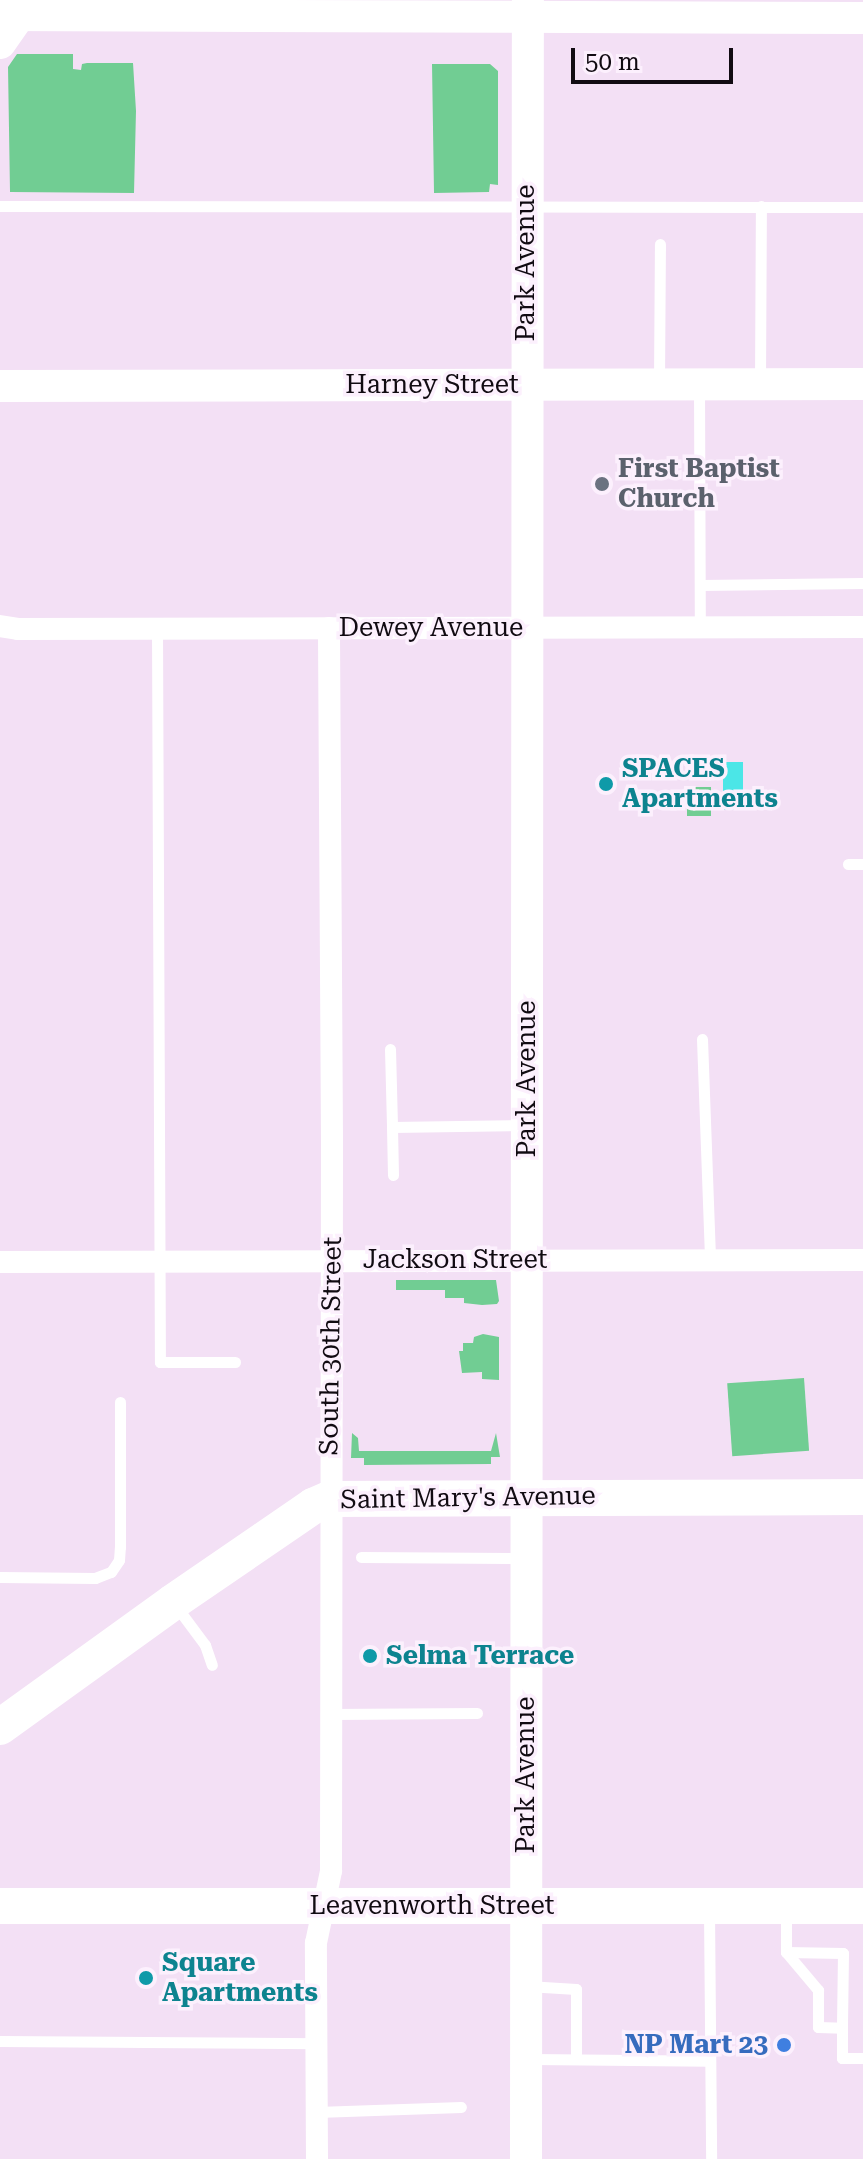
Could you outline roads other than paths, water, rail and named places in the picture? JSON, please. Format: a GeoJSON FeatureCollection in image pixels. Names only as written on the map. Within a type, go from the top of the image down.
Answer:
{"type":"FeatureCollection","features":[{"type":"Feature","properties":{"kind":"main road","name":"Saint Mary's Avenue"},"geometry":{"type":"LineString","coordinates":[[0,1727],[173,1602],[313,1506],[329,1499],[863,1497]]}},
{"type":"Feature","properties":{"kind":"main road","name":"Leavenworth Street"},"geometry":{"type":"LineString","coordinates":[[0,1906],[863,1906]]}},
{"type":"Feature","properties":{"kind":"street","name":"Park Avenue"},"geometry":{"type":"LineString","coordinates":[[526,2159],[528,9]]}},
{"type":"Feature","properties":{"kind":"street"},"geometry":{"type":"LineString","coordinates":[[0,43],[17,10],[676,9],[863,18]]}},
{"type":"Feature","properties":{"kind":"street","name":"Harney Street"},"geometry":{"type":"LineString","coordinates":[[0,386],[863,384]]}},
{"type":"Feature","properties":{"kind":"street","name":"Dewey Avenue"},"geometry":{"type":"LineString","coordinates":[[0,626],[157,629],[863,627]]}},
{"type":"Feature","properties":{"kind":"street","name":"South 30th Street"},"geometry":{"type":"LineString","coordinates":[[317,2159],[316,1943],[331,1871],[329,628]]}},
{"type":"Feature","properties":{"kind":"street","name":"Jackson Street"},"geometry":{"type":"LineString","coordinates":[[0,1262],[863,1260]]}},
{"type":"Feature","properties":{"kind":"lane"},"geometry":{"type":"LineString","coordinates":[[0,206],[863,207]]}},
{"type":"Feature","properties":{"kind":"lane"},"geometry":{"type":"LineString","coordinates":[[760,383],[761,206]]}},
{"type":"Feature","properties":{"kind":"lane"},"geometry":{"type":"LineString","coordinates":[[659,386],[660,244]]}},
{"type":"Feature","properties":{"kind":"lane"},"geometry":{"type":"LineString","coordinates":[[699,385],[700,628]]}},
{"type":"Feature","properties":{"kind":"lane"},"geometry":{"type":"LineString","coordinates":[[700,585],[863,583]]}},
{"type":"Feature","properties":{"kind":"lane"},"geometry":{"type":"LineString","coordinates":[[157,629],[160,1362],[235,1362]]}},
{"type":"Feature","properties":{"kind":"lane"},"geometry":{"type":"LineString","coordinates":[[848,864],[863,864]]}},
{"type":"Feature","properties":{"kind":"lane"},"geometry":{"type":"LineString","coordinates":[[702,1039],[710,1260]]}},
{"type":"Feature","properties":{"kind":"lane"},"geometry":{"type":"LineString","coordinates":[[390,1049],[393,1175]]}},
{"type":"Feature","properties":{"kind":"lane"},"geometry":{"type":"LineString","coordinates":[[392,1127],[527,1125]]}},
{"type":"Feature","properties":{"kind":"lane"},"geometry":{"type":"LineString","coordinates":[[0,1577],[95,1578],[111,1572],[119,1560],[120,1547],[120,1402]]}},
{"type":"Feature","properties":{"kind":"lane"},"geometry":{"type":"LineString","coordinates":[[361,1557],[526,1558]]}},
{"type":"Feature","properties":{"kind":"lane"},"geometry":{"type":"LineString","coordinates":[[173,1602],[205,1645],[212,1665]]}},
{"type":"Feature","properties":{"kind":"lane"},"geometry":{"type":"LineString","coordinates":[[331,1714],[477,1713]]}},
{"type":"Feature","properties":{"kind":"lane"},"geometry":{"type":"LineString","coordinates":[[709,1907],[711,2159]]}},
{"type":"Feature","properties":{"kind":"lane"},"geometry":{"type":"LineString","coordinates":[[786,1907],[786,1952],[818,1990],[818,2027],[842,2028]]}},
{"type":"Feature","properties":{"kind":"lane"},"geometry":{"type":"LineString","coordinates":[[786,1952],[843,1953],[842,2058],[863,2058]]}},
{"type":"Feature","properties":{"kind":"lane"},"geometry":{"type":"LineString","coordinates":[[526,1986],[576,1989],[576,2059]]}},
{"type":"Feature","properties":{"kind":"lane"},"geometry":{"type":"LineString","coordinates":[[0,2041],[317,2043]]}},
{"type":"Feature","properties":{"kind":"lane"},"geometry":{"type":"LineString","coordinates":[[526,2059],[710,2061]]}},
{"type":"Feature","properties":{"kind":"lane"},"geometry":{"type":"LineString","coordinates":[[317,2112],[461,2107]]}},
{"type":"Feature","properties":{"kind":"water"},"geometry":{"type":"Polygon","coordinates":[[[723,762],[743,762],[743,810],[723,810],[723,762]]]}},
{"type":"Feature","properties":{"kind":"place","name":"First Baptist Church"},"geometry":{"type":"Point","coordinates":[602,484]}},
{"type":"Feature","properties":{"kind":"place","name":"SPACES Apartments"},"geometry":{"type":"Point","coordinates":[606,784]}},
{"type":"Feature","properties":{"kind":"place","name":"Selma Terrace"},"geometry":{"type":"Point","coordinates":[370,1656]}},
{"type":"Feature","properties":{"kind":"place","name":"Square Apartments"},"geometry":{"type":"Point","coordinates":[146,1978]}},
{"type":"Feature","properties":{"kind":"place","name":"NP Mart 23"},"geometry":{"type":"Point","coordinates":[784,2045]}}]}
